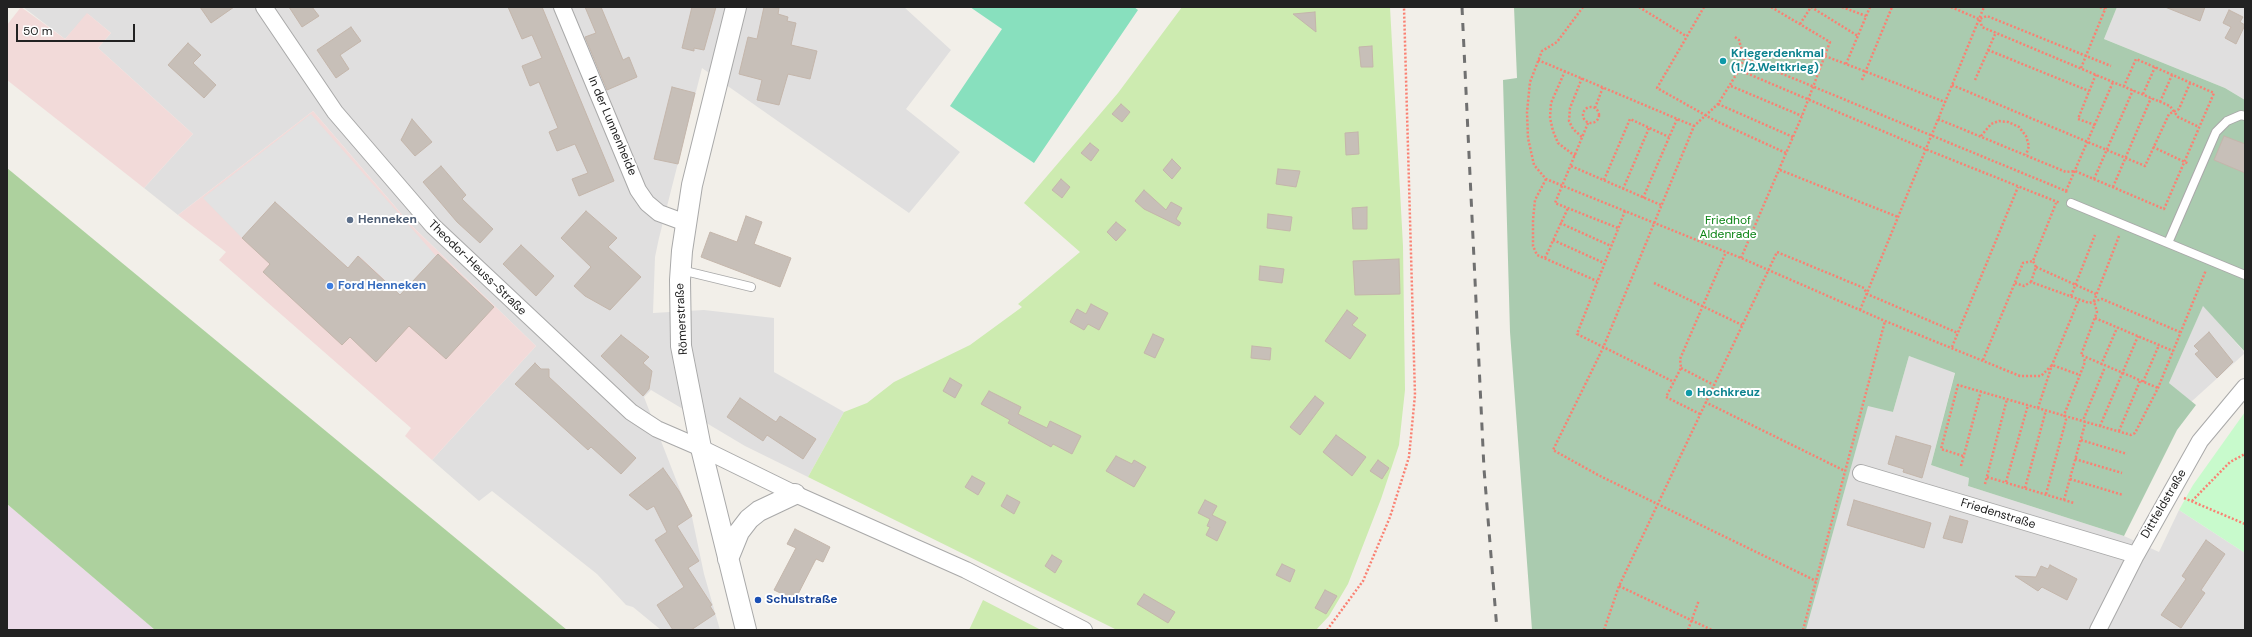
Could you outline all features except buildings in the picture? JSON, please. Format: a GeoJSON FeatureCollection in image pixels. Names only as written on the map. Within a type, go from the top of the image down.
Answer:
{"type":"FeatureCollection","features":[{"type":"Feature","properties":{"kind":"street","name":"Theodor-Heuss-Straße"},"geometry":{"type":"LineString","coordinates":[[264,7],[335,112],[442,236],[631,412],[657,428],[701,448]]}},
{"type":"Feature","properties":{"kind":"street","name":"In der Lunnenheide"},"geometry":{"type":"LineString","coordinates":[[562,7],[638,190],[647,203],[659,213],[686,222]]}},
{"type":"Feature","properties":{"kind":"street","name":"Römerstraße"},"geometry":{"type":"LineString","coordinates":[[736,7],[692,185],[680,270],[681,346],[701,448],[746,630]]}},
{"type":"Feature","properties":{"kind":"street","name":"Dittfeldstraße"},"geometry":{"type":"LineString","coordinates":[[2098,630],[2136,555],[2200,442],[2245,387]]}},
{"type":"Feature","properties":{"kind":"street"},"geometry":{"type":"LineString","coordinates":[[701,448],[795,494],[966,570],[1084,630]]}},
{"type":"Feature","properties":{"kind":"street","name":"Friedenstraße"},"geometry":{"type":"LineString","coordinates":[[1862,474],[2136,555]]}},
{"type":"Feature","properties":{"kind":"street"},"geometry":{"type":"LineString","coordinates":[[728,559],[739,532],[749,519],[759,511],[795,494]]}},
{"type":"Feature","properties":{"kind":"lane"},"geometry":{"type":"LineString","coordinates":[[2168,243],[2216,132],[2227,121],[2241,115],[2245,116]]}},
{"type":"Feature","properties":{"kind":"lane"},"geometry":{"type":"LineString","coordinates":[[2071,203],[2245,275]]}},
{"type":"Feature","properties":{"kind":"lane"},"geometry":{"type":"LineString","coordinates":[[680,270],[750,286]]}},
{"type":"Feature","properties":{"kind":"path"},"geometry":{"type":"LineString","coordinates":[[1327,630],[1363,581],[1390,517],[1410,457],[1415,395],[1404,7]]}},
{"type":"Feature","properties":{"kind":"path"},"geometry":{"type":"LineString","coordinates":[[1583,7],[1557,42],[1542,51],[1530,82],[1527,112],[1528,138],[1534,165],[1546,179],[1742,258],[1885,321],[1952,347],[2020,376],[2036,378],[2041,376],[2052,364]]}},
{"type":"Feature","properties":{"kind":"path"},"geometry":{"type":"LineString","coordinates":[[1639,7],[1686,36]]}},
{"type":"Feature","properties":{"kind":"path"},"geometry":{"type":"LineString","coordinates":[[1704,7],[1657,88],[1707,115],[1786,153]]}},
{"type":"Feature","properties":{"kind":"path"},"geometry":{"type":"LineString","coordinates":[[1742,258],[1802,116],[1830,42],[1771,7]]}},
{"type":"Feature","properties":{"kind":"path"},"geometry":{"type":"LineString","coordinates":[[1800,24],[1811,7],[1858,36]]}},
{"type":"Feature","properties":{"kind":"path"},"geometry":{"type":"LineString","coordinates":[[1842,7],[1866,16]]}},
{"type":"Feature","properties":{"kind":"path"},"geometry":{"type":"LineString","coordinates":[[1846,64],[1870,7]]}},
{"type":"Feature","properties":{"kind":"path"},"geometry":{"type":"LineString","coordinates":[[1862,80],[1892,7]]}},
{"type":"Feature","properties":{"kind":"path"},"geometry":{"type":"LineString","coordinates":[[1951,7],[1959,9],[1979,19],[1982,27],[2170,106],[2178,117],[2199,127]]}},
{"type":"Feature","properties":{"kind":"path"},"geometry":{"type":"LineString","coordinates":[[1860,310],[1984,7]]}},
{"type":"Feature","properties":{"kind":"path"},"geometry":{"type":"LineString","coordinates":[[2081,68],[2084,57],[2105,8],[2100,7]]}},
{"type":"Feature","properties":{"kind":"path"},"geometry":{"type":"LineString","coordinates":[[1979,19],[1987,16],[2084,57],[2111,66]]}},
{"type":"Feature","properties":{"kind":"path"},"geometry":{"type":"LineString","coordinates":[[1975,80],[1996,32]]}},
{"type":"Feature","properties":{"kind":"path"},"geometry":{"type":"LineString","coordinates":[[1735,37],[1739,40],[1744,58],[1739,70],[1731,86],[1718,104],[1694,126],[1603,348],[1553,450],[1600,476],[1816,581]]}},
{"type":"Feature","properties":{"kind":"path"},"geometry":{"type":"LineString","coordinates":[[1988,50],[2089,91]]}},
{"type":"Feature","properties":{"kind":"path"},"geometry":{"type":"LineString","coordinates":[[1825,56],[1945,102]]}},
{"type":"Feature","properties":{"kind":"path"},"geometry":{"type":"LineString","coordinates":[[1739,70],[2056,203],[2071,203],[2066,191],[1744,58]]}},
{"type":"Feature","properties":{"kind":"path"},"geometry":{"type":"LineString","coordinates":[[1938,119],[2066,172],[2075,172],[2164,209],[2214,93],[2136,59],[2124,86]]}},
{"type":"Feature","properties":{"kind":"path"},"geometry":{"type":"LineString","coordinates":[[1538,60],[1694,126]]}},
{"type":"Feature","properties":{"kind":"path"},"geometry":{"type":"LineString","coordinates":[[2143,94],[2154,67]]}},
{"type":"Feature","properties":{"kind":"path"},"geometry":{"type":"LineString","coordinates":[[1564,71],[1551,103],[1550,118],[1553,131],[1558,142],[1575,156]]}},
{"type":"Feature","properties":{"kind":"path"},"geometry":{"type":"LineString","coordinates":[[2095,125],[2078,118],[2096,74]]}},
{"type":"Feature","properties":{"kind":"path"},"geometry":{"type":"LineString","coordinates":[[2160,102],[2172,75]]}},
{"type":"Feature","properties":{"kind":"path"},"geometry":{"type":"LineString","coordinates":[[1582,78],[1570,108],[1569,121],[1582,137]]}},
{"type":"Feature","properties":{"kind":"path"},"geometry":{"type":"LineString","coordinates":[[2066,191],[2113,82]]}},
{"type":"Feature","properties":{"kind":"path"},"geometry":{"type":"LineString","coordinates":[[1952,85],[2145,166],[2169,114],[2179,109],[2190,83]]}},
{"type":"Feature","properties":{"kind":"path"},"geometry":{"type":"LineString","coordinates":[[1731,86],[1802,116]]}},
{"type":"Feature","properties":{"kind":"path"},"geometry":{"type":"LineString","coordinates":[[1595,108],[1603,87]]}},
{"type":"Feature","properties":{"kind":"path"},"geometry":{"type":"LineString","coordinates":[[2094,180],[2133,90]]}},
{"type":"Feature","properties":{"kind":"path"},"geometry":{"type":"LineString","coordinates":[[2113,188],[2151,98]]}},
{"type":"Feature","properties":{"kind":"path"},"geometry":{"type":"LineString","coordinates":[[1718,104],[1793,137]]}},
{"type":"Feature","properties":{"kind":"path"},"geometry":{"type":"LineString","coordinates":[[1591,107],[1595,108],[1600,115],[1598,120],[1595,123],[1588,123],[1584,119],[1584,111],[1591,107]]}},
{"type":"Feature","properties":{"kind":"path"},"geometry":{"type":"LineString","coordinates":[[1604,180],[1630,119],[1669,137]]}},
{"type":"Feature","properties":{"kind":"path"},"geometry":{"type":"LineString","coordinates":[[1643,198],[1677,119]]}},
{"type":"Feature","properties":{"kind":"path"},"geometry":{"type":"LineString","coordinates":[[1981,136],[1991,124],[1998,121],[2008,122],[2019,127],[2026,136],[2029,146],[2026,155]]}},
{"type":"Feature","properties":{"kind":"path"},"geometry":{"type":"LineString","coordinates":[[1588,123],[1555,203],[1618,228]]}},
{"type":"Feature","properties":{"kind":"path"},"geometry":{"type":"LineString","coordinates":[[1623,189],[1649,128]]}},
{"type":"Feature","properties":{"kind":"path"},"geometry":{"type":"LineString","coordinates":[[2153,147],[2184,162]]}},
{"type":"Feature","properties":{"kind":"path"},"geometry":{"type":"LineString","coordinates":[[1571,166],[1661,205]]}},
{"type":"Feature","properties":{"kind":"path"},"geometry":{"type":"LineString","coordinates":[[1780,170],[1898,218]]}},
{"type":"Feature","properties":{"kind":"path"},"geometry":{"type":"LineString","coordinates":[[1546,179],[1536,200],[1533,220],[1533,246],[1537,255],[1597,281]]}},
{"type":"Feature","properties":{"kind":"path"},"geometry":{"type":"LineString","coordinates":[[1952,347],[2018,187]]}},
{"type":"Feature","properties":{"kind":"path"},"geometry":{"type":"LineString","coordinates":[[2056,203],[2033,261],[2036,267],[2096,294]]}},
{"type":"Feature","properties":{"kind":"path"},"geometry":{"type":"LineString","coordinates":[[1544,258],[1568,208]]}},
{"type":"Feature","properties":{"kind":"path"},"geometry":{"type":"LineString","coordinates":[[1625,211],[1577,334],[1674,382]]}},
{"type":"Feature","properties":{"kind":"path"},"geometry":{"type":"LineString","coordinates":[[1560,224],[1611,246]]}},
{"type":"Feature","properties":{"kind":"path"},"geometry":{"type":"LineString","coordinates":[[2046,494],[2066,420],[2064,415],[2085,362],[2081,355],[2097,312],[2094,301],[2096,294],[2124,224]]}},
{"type":"Feature","properties":{"kind":"path"},"geometry":{"type":"LineString","coordinates":[[2070,296],[2095,235]]}},
{"type":"Feature","properties":{"kind":"path"},"geometry":{"type":"LineString","coordinates":[[1553,240],[1604,264]]}},
{"type":"Feature","properties":{"kind":"path"},"geometry":{"type":"LineString","coordinates":[[1700,414],[1666,397],[1681,368],[1680,360],[1726,252]]}},
{"type":"Feature","properties":{"kind":"path"},"geometry":{"type":"LineString","coordinates":[[1604,630],[1619,586],[1777,252],[1864,288],[1867,294],[1958,333]]}},
{"type":"Feature","properties":{"kind":"path"},"geometry":{"type":"LineString","coordinates":[[1963,456],[1942,449],[1958,385],[2131,435],[2136,434],[2158,388],[2210,260]]}},
{"type":"Feature","properties":{"kind":"path"},"geometry":{"type":"LineString","coordinates":[[1983,360],[2023,263],[2033,261]]}},
{"type":"Feature","properties":{"kind":"path"},"geometry":{"type":"LineString","coordinates":[[2015,283],[2024,286],[2031,282],[2036,267]]}},
{"type":"Feature","properties":{"kind":"path"},"geometry":{"type":"LineString","coordinates":[[2031,282],[2089,303],[2102,299],[2180,332]]}},
{"type":"Feature","properties":{"kind":"path"},"geometry":{"type":"LineString","coordinates":[[1654,283],[1742,326]]}},
{"type":"Feature","properties":{"kind":"path"},"geometry":{"type":"LineString","coordinates":[[2038,408],[2052,364],[2079,299]]}},
{"type":"Feature","properties":{"kind":"path"},"geometry":{"type":"LineString","coordinates":[[2095,318],[2172,351]]}},
{"type":"Feature","properties":{"kind":"path"},"geometry":{"type":"LineString","coordinates":[[1803,630],[1885,321]]}},
{"type":"Feature","properties":{"kind":"path"},"geometry":{"type":"LineString","coordinates":[[2101,365],[2117,328]]}},
{"type":"Feature","properties":{"kind":"path"},"geometry":{"type":"LineString","coordinates":[[2100,426],[2138,336]]}},
{"type":"Feature","properties":{"kind":"path"},"geometry":{"type":"LineString","coordinates":[[2119,431],[2159,345]]}},
{"type":"Feature","properties":{"kind":"path"},"geometry":{"type":"LineString","coordinates":[[2084,358],[2158,388]]}},
{"type":"Feature","properties":{"kind":"path"},"geometry":{"type":"LineString","coordinates":[[2052,364],[2080,375]]}},
{"type":"Feature","properties":{"kind":"path"},"geometry":{"type":"LineString","coordinates":[[2064,500],[2081,440],[2085,424],[2084,421],[2105,367]]}},
{"type":"Feature","properties":{"kind":"path"},"geometry":{"type":"LineString","coordinates":[[1681,368],[1714,385]]}},
{"type":"Feature","properties":{"kind":"path"},"geometry":{"type":"LineString","coordinates":[[1961,466],[1981,391]]}},
{"type":"Feature","properties":{"kind":"path"},"geometry":{"type":"LineString","coordinates":[[1985,484],[2007,399]]}},
{"type":"Feature","properties":{"kind":"path"},"geometry":{"type":"LineString","coordinates":[[1705,402],[1844,471],[1862,474]]}},
{"type":"Feature","properties":{"kind":"path"},"geometry":{"type":"LineString","coordinates":[[2006,482],[2028,405]]}},
{"type":"Feature","properties":{"kind":"path"},"geometry":{"type":"LineString","coordinates":[[2025,488],[2046,410]]}},
{"type":"Feature","properties":{"kind":"path"},"geometry":{"type":"LineString","coordinates":[[2081,440],[2127,454]]}},
{"type":"Feature","properties":{"kind":"path"},"geometry":{"type":"LineString","coordinates":[[2245,454],[2230,462],[2192,501],[2245,524]]}},
{"type":"Feature","properties":{"kind":"path"},"geometry":{"type":"LineString","coordinates":[[2076,459],[2122,473]]}},
{"type":"Feature","properties":{"kind":"path"},"geometry":{"type":"LineString","coordinates":[[1987,476],[2074,502]]}},
{"type":"Feature","properties":{"kind":"path"},"geometry":{"type":"LineString","coordinates":[[2070,479],[2124,495]]}},
{"type":"Feature","properties":{"kind":"path"},"geometry":{"type":"LineString","coordinates":[[1619,586],[1712,630]]}},
{"type":"Feature","properties":{"kind":"path"},"geometry":{"type":"LineString","coordinates":[[1688,630],[1699,600]]}},
{"type":"Feature","properties":{"kind":"shaded area"},"geometry":{"type":"Polygon","coordinates":[[[21,7],[65,39],[87,13],[111,33],[98,48],[193,134],[144,188],[7,80],[7,25],[21,7]]]}},
{"type":"Feature","properties":{"kind":"shaded area"},"geometry":{"type":"Polygon","coordinates":[[[23,7],[904,7],[951,50],[906,109],[960,152],[909,213],[702,68],[655,257],[653,313],[704,310],[774,318],[774,372],[844,412],[808,477],[745,446],[651,390],[644,397],[692,517],[704,574],[720,630],[661,630],[633,607],[626,605],[597,574],[492,491],[479,501],[432,460],[536,346],[411,225],[313,111],[178,215],[144,188],[193,134],[98,48],[111,33],[88,14],[65,39],[23,7]]]}},
{"type":"Feature","properties":{"kind":"shaded area"},"geometry":{"type":"Polygon","coordinates":[[[2117,7],[2245,7],[2245,100],[2225,88],[2104,39],[2117,7]]]}},
{"type":"Feature","properties":{"kind":"shaded area"},"geometry":{"type":"Polygon","coordinates":[[[313,111],[411,225],[536,346],[432,460],[405,436],[411,428],[219,260],[226,252],[178,215],[313,111]]]}},
{"type":"Feature","properties":{"kind":"shaded area","name":"Henneken"},"geometry":{"type":"Polygon","coordinates":[[[311,114],[436,256],[392,304],[386,281],[359,256],[348,268],[275,202],[242,238],[203,198],[311,114]]]}},
{"type":"Feature","properties":{"kind":"shaded area"},"geometry":{"type":"Polygon","coordinates":[[[2203,305],[2245,353],[2191,402],[2169,383],[2203,305]]]}},
{"type":"Feature","properties":{"kind":"shaded area"},"geometry":{"type":"Polygon","coordinates":[[[1909,356],[1955,372],[1931,465],[1969,478],[1968,486],[2124,536],[2159,552],[2179,510],[2245,553],[2245,630],[1806,630],[1868,405],[1893,412],[1909,356]]]}},
{"type":"Feature","properties":{"kind":"shaded area"},"geometry":{"type":"Polygon","coordinates":[[[7,504],[155,630],[7,630],[7,504]]]}},
{"type":"Feature","properties":{"kind":"green space"},"geometry":{"type":"Polygon","coordinates":[[[970,7],[1134,7],[1138,10],[1034,163],[950,106],[1002,29],[970,7]]]}},
{"type":"Feature","properties":{"kind":"green space"},"geometry":{"type":"Polygon","coordinates":[[[1182,7],[1390,7],[1403,246],[1405,390],[1399,445],[1381,499],[1348,584],[1329,616],[1316,630],[1117,630],[808,477],[844,412],[867,403],[894,382],[970,345],[1022,307],[1018,304],[1080,252],[1024,203],[1118,93],[1182,7]]]}},
{"type":"Feature","properties":{"kind":"green space","name":"Friedhof Aldenrade"},"geometry":{"type":"Polygon","coordinates":[[[1514,7],[2117,7],[2104,39],[2225,88],[2245,100],[2245,352],[2203,306],[2169,383],[2196,405],[2177,430],[2124,536],[1968,486],[1969,478],[1931,465],[1955,373],[1909,356],[1893,412],[1868,406],[1806,630],[1532,630],[1510,332],[1503,80],[1517,78],[1514,7]]]}},
{"type":"Feature","properties":{"kind":"green space"},"geometry":{"type":"Polygon","coordinates":[[[7,168],[567,630],[155,630],[7,504],[7,168]]]}},
{"type":"Feature","properties":{"kind":"green space"},"geometry":{"type":"Polygon","coordinates":[[[2245,412],[2245,553],[2179,510],[2193,485],[2245,412]]]}},
{"type":"Feature","properties":{"kind":"green space"},"geometry":{"type":"Polygon","coordinates":[[[983,600],[1041,630],[969,630],[983,600]]]}},
{"type":"Feature","properties":{"kind":"railway"},"geometry":{"type":"LineString","coordinates":[[1462,7],[1484,469],[1497,630]]}},
{"type":"Feature","properties":{"kind":"place","name":"Kriegerdenkmal (1./2.Weltkrieg)"},"geometry":{"type":"Point","coordinates":[1723,61]}},
{"type":"Feature","properties":{"kind":"place","name":"Henneken"},"geometry":{"type":"Point","coordinates":[350,220]}},
{"type":"Feature","properties":{"kind":"place","name":"Ford Henneken"},"geometry":{"type":"Point","coordinates":[330,286]}},
{"type":"Feature","properties":{"kind":"place","name":"Hochkreuz"},"geometry":{"type":"Point","coordinates":[1689,393]}},
{"type":"Feature","properties":{"kind":"place","name":"Schulstraße"},"geometry":{"type":"Point","coordinates":[758,600]}}]}
